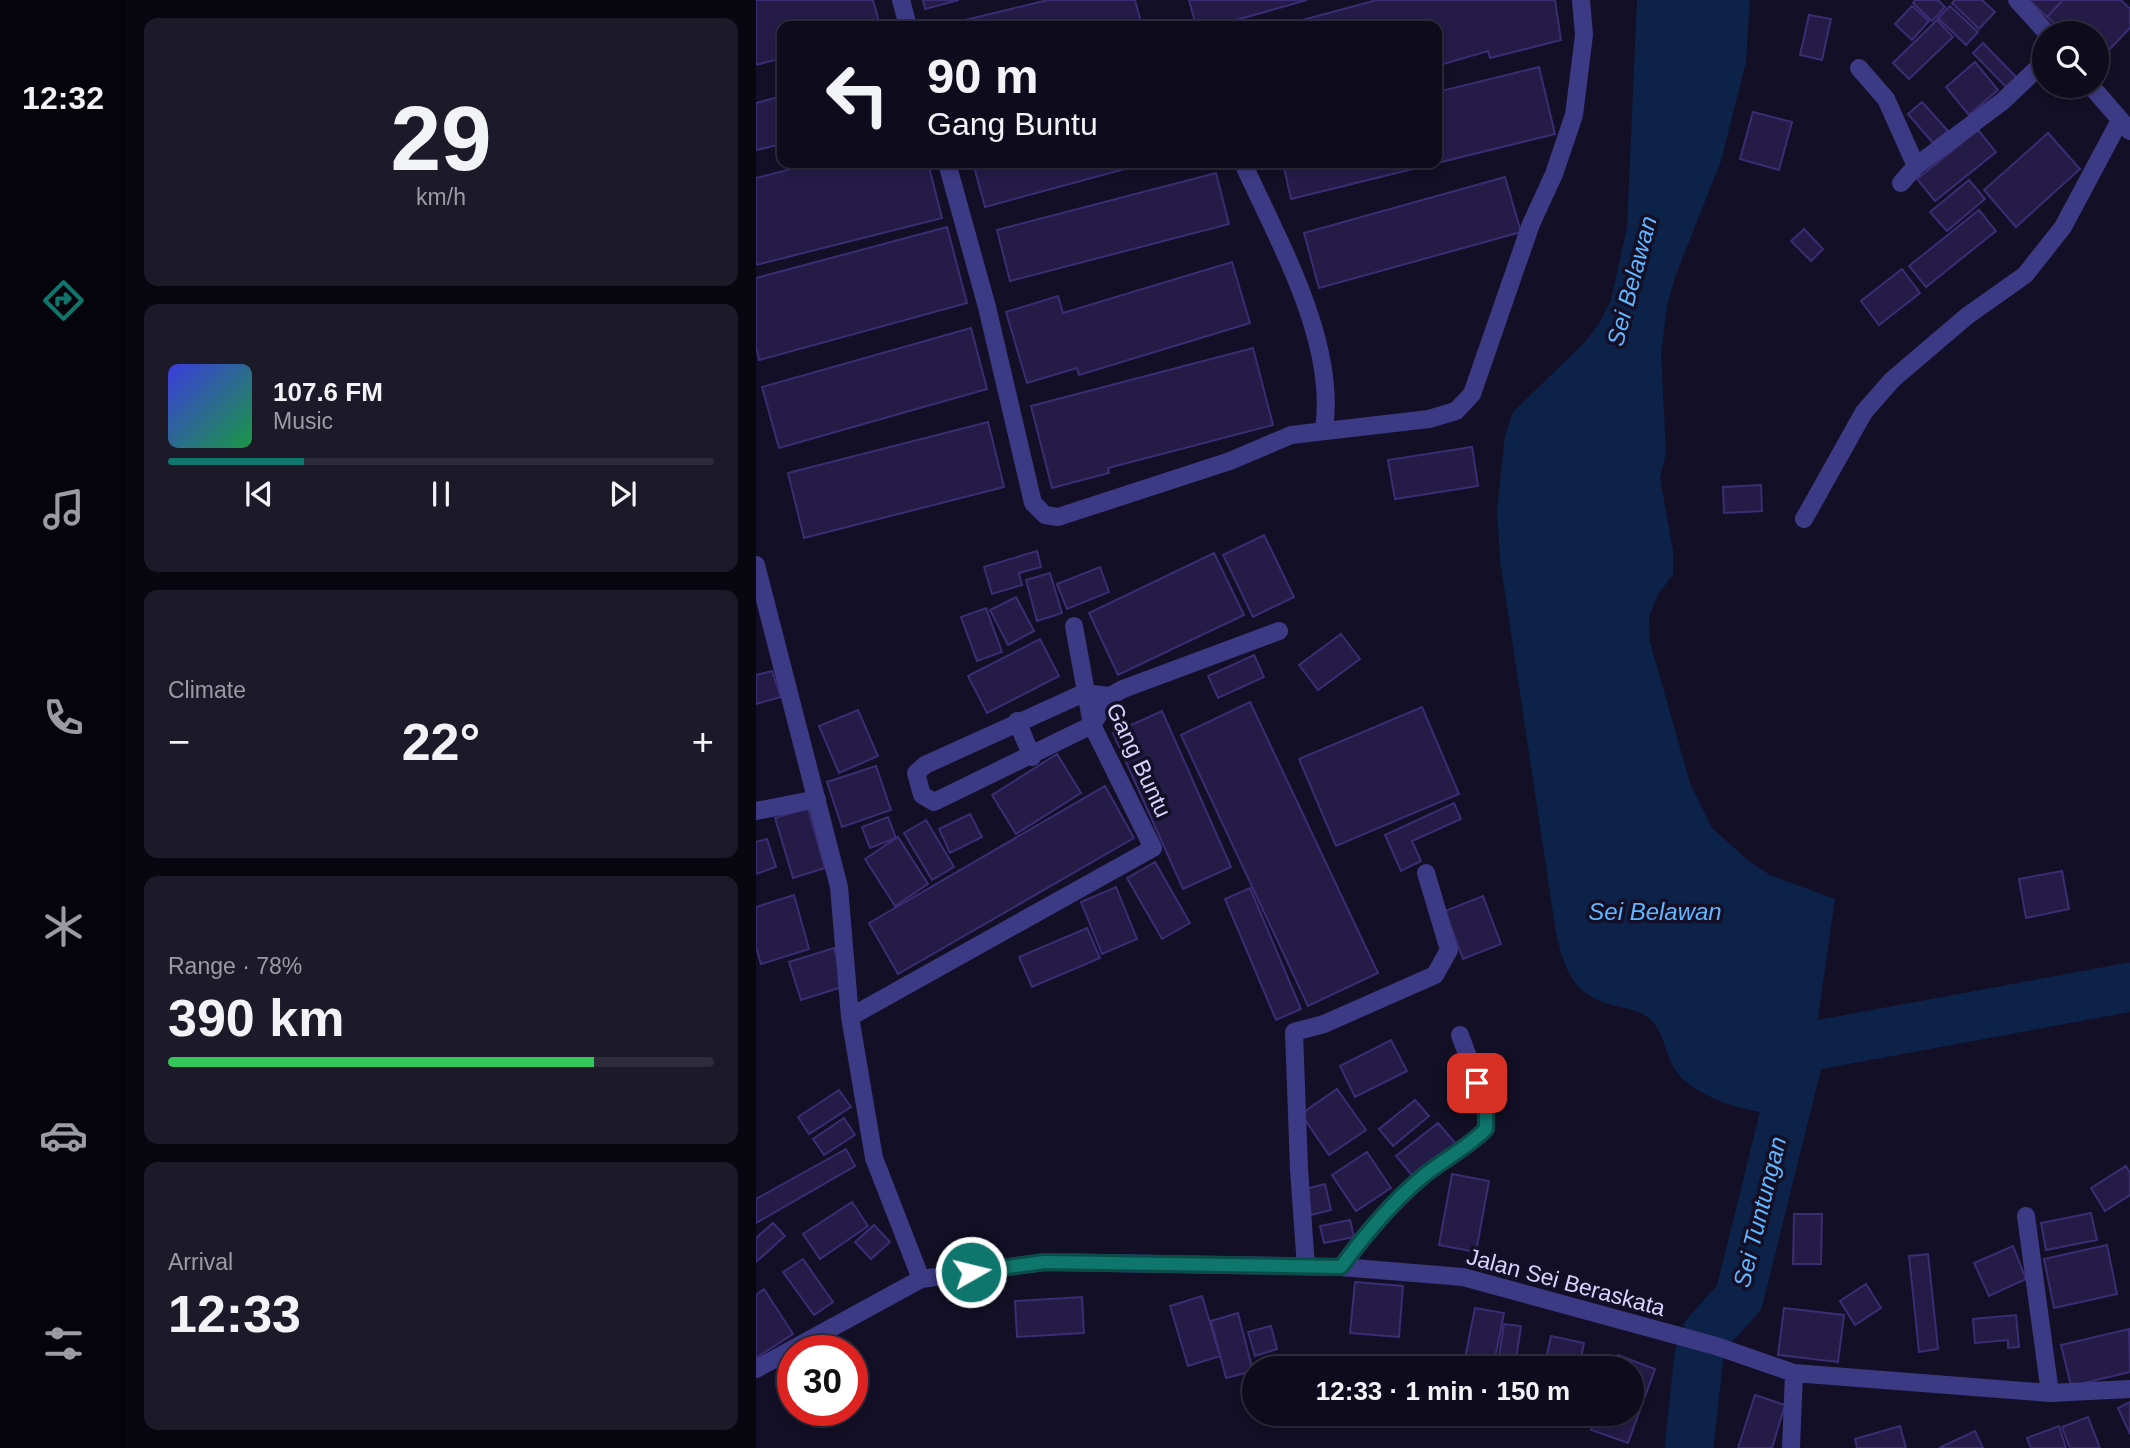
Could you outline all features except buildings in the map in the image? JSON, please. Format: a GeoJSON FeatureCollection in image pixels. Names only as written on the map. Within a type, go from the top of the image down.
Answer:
{"type":"FeatureCollection","features":[{"type":"Feature","properties":{"kind":"street"},"geometry":{"type":"LineString","coordinates":[[901,0],[907,21]]}},
{"type":"Feature","properties":{"kind":"street"},"geometry":{"type":"LineString","coordinates":[[948,168],[987,307],[1033,503],[1045,515],[1058,517],[1230,461],[1291,435],[1324,429],[1429,419],[1456,411],[1472,394],[1574,115],[1584,36],[1581,0]]}},
{"type":"Feature","properties":{"kind":"street"},"geometry":{"type":"LineString","coordinates":[[2017,0],[2036,21]]}},
{"type":"Feature","properties":{"kind":"street"},"geometry":{"type":"LineString","coordinates":[[1859,68],[1886,99],[1916,166]]}},
{"type":"Feature","properties":{"kind":"street"},"geometry":{"type":"LineString","coordinates":[[1901,183],[1916,166],[2003,101],[2032,73]]}},
{"type":"Feature","properties":{"kind":"street"},"geometry":{"type":"LineString","coordinates":[[1804,519],[1864,412],[1892,380],[1967,316],[2025,275],[2063,228],[2124,126],[2101,98]]}},
{"type":"Feature","properties":{"kind":"street"},"geometry":{"type":"LineString","coordinates":[[1245,168],[1318,339],[1327,407],[1324,429]]}},
{"type":"Feature","properties":{"kind":"street"},"geometry":{"type":"LineString","coordinates":[[756,565],[839,887],[850,1017],[874,1158],[922,1279]]}},
{"type":"Feature","properties":{"kind":"street","name":"Gang Buntu"},"geometry":{"type":"LineString","coordinates":[[850,1017],[1153,848],[1091,725],[1074,626]]}},
{"type":"Feature","properties":{"kind":"street"},"geometry":{"type":"LineString","coordinates":[[1110,696],[1091,725],[1032,757],[934,802],[922,794],[916,772],[919,769],[1017,721],[1084,693],[1110,696],[1279,631]]}},
{"type":"Feature","properties":{"kind":"street"},"geometry":{"type":"LineString","coordinates":[[1017,721],[1032,757]]}},
{"type":"Feature","properties":{"kind":"street"},"geometry":{"type":"LineString","coordinates":[[756,811],[817,799]]}},
{"type":"Feature","properties":{"kind":"street"},"geometry":{"type":"LineString","coordinates":[[1306,1267],[1294,1032],[1324,1024],[1434,975],[1448,950],[1426,873]]}},
{"type":"Feature","properties":{"kind":"street"},"geometry":{"type":"LineString","coordinates":[[1341,1267],[1364,1236],[1421,1178],[1473,1142],[1486,1129],[1486,1106],[1460,1035]]}},
{"type":"Feature","properties":{"kind":"street"},"geometry":{"type":"LineString","coordinates":[[2026,1216],[2050,1393]]}},
{"type":"Feature","properties":{"kind":"street","name":"Jalan Sei Beraskata"},"geometry":{"type":"LineString","coordinates":[[756,1369],[922,1279],[1045,1262],[1341,1267],[1463,1277],[1656,1332],[1716,1346],[1794,1373],[2050,1393],[2130,1389]]}},
{"type":"Feature","properties":{"kind":"street"},"geometry":{"type":"LineString","coordinates":[[1791,1448],[1794,1373]]}},
{"type":"Feature","properties":{"kind":"water","name":"Sei Belawan"},"geometry":{"type":"Polygon","coordinates":[[[1637,0],[1750,0],[1746,62],[1721,161],[1675,277],[1668,302],[1661,352],[1666,453],[1660,478],[1673,550],[1673,574],[1658,595],[1649,617],[1650,642],[1690,783],[1712,828],[1749,861],[1770,875],[1835,899],[1805,1108],[1782,1114],[1736,1106],[1692,1087],[1674,1068],[1651,1020],[1634,1011],[1593,998],[1583,991],[1569,972],[1556,933],[1500,560],[1497,510],[1505,436],[1513,412],[1584,343],[1599,324],[1611,300],[1627,227],[1637,0]]]}},
{"type":"Feature","properties":{"kind":"waterway","name":"Sei Belawan"},"geometry":{"type":"LineString","coordinates":[[1758,1018],[1801,1048],[2130,987]]}},
{"type":"Feature","properties":{"kind":"waterway","name":"Sei Tuntungan"},"geometry":{"type":"LineString","coordinates":[[1689,1448],[1699,1355],[1707,1333],[1739,1298],[1801,1048]]}},
{"type":"Feature","properties":{"kind":"route"},"geometry":{"type":"LineString","coordinates":[[971,1272],[1045,1262],[1181,1267],[1341,1267],[1364,1236],[1421,1178],[1473,1142],[1486,1129],[1486,1106],[1477,1083]]}}]}
